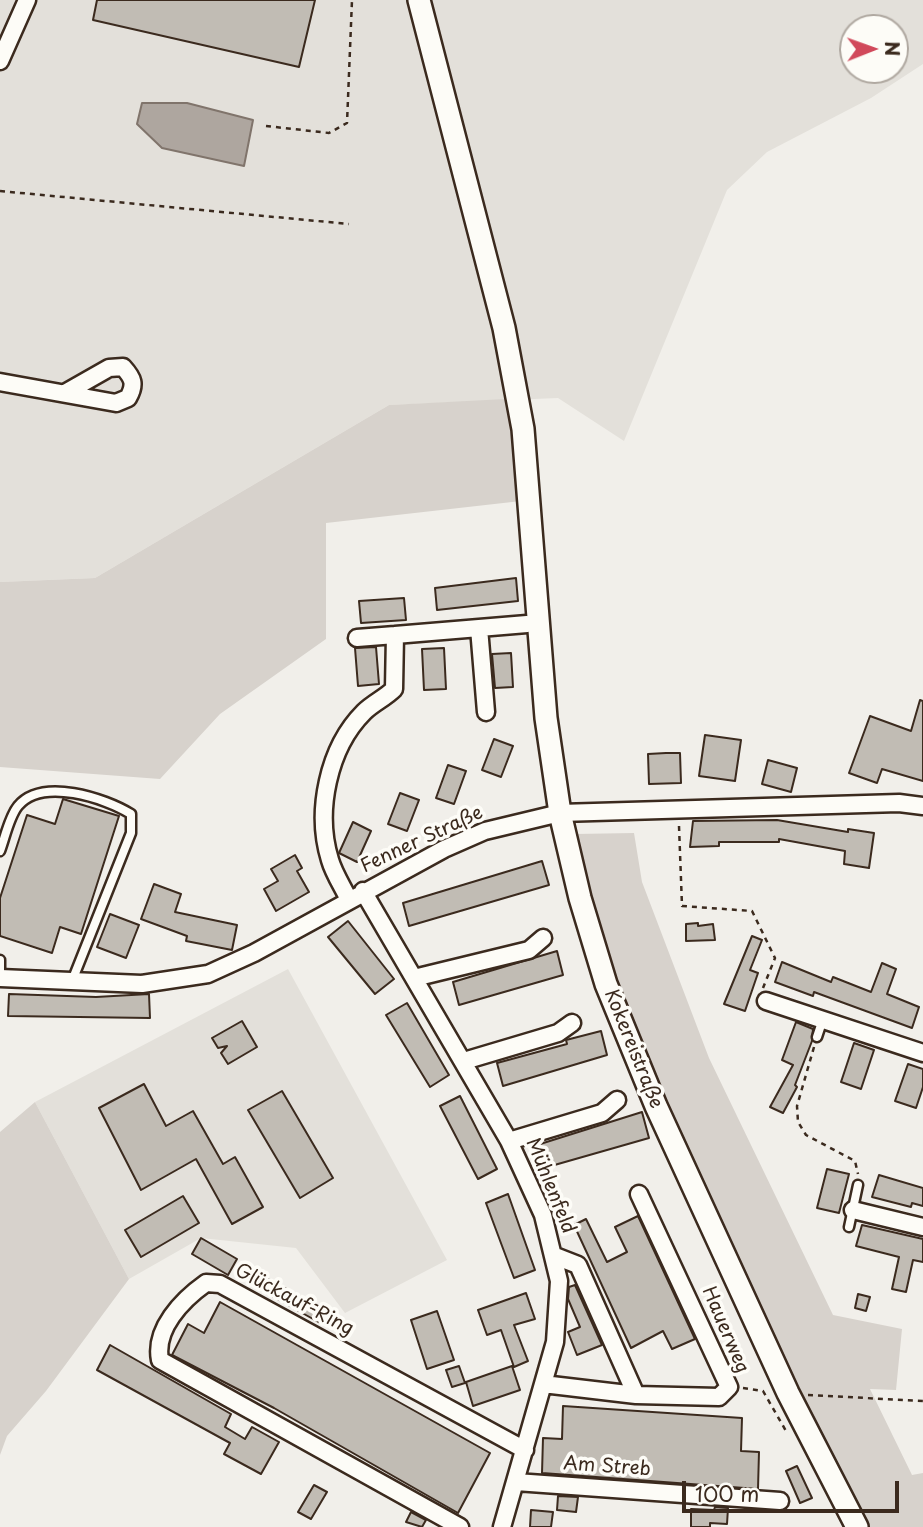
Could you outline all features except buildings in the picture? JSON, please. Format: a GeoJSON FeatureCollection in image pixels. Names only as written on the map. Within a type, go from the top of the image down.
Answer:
{"type":"FeatureCollection","features":[{"type":"Feature","properties":{"kind":"main road","name":"Kokereistraße"},"geometry":{"type":"LineString","coordinates":[[419,0],[504,328],[523,429],[546,718],[559,813],[580,898],[606,984],[656,1106],[788,1394],[857,1527]]}},
{"type":"Feature","properties":{"kind":"street"},"geometry":{"type":"LineString","coordinates":[[0,61],[27,0]]}},
{"type":"Feature","properties":{"kind":"street"},"geometry":{"type":"LineString","coordinates":[[0,382],[65,393]]}},
{"type":"Feature","properties":{"kind":"street"},"geometry":{"type":"LineString","coordinates":[[357,638],[527,624]]}},
{"type":"Feature","properties":{"kind":"street"},"geometry":{"type":"LineString","coordinates":[[479,628],[486,712]]}},
{"type":"Feature","properties":{"kind":"street","name":"Mühlenfeld"},"geometry":{"type":"LineString","coordinates":[[395,635],[394,689],[365,710],[349,730],[332,764],[324,804],[330,861],[414,978],[464,1060],[509,1141],[543,1215],[555,1256],[559,1314],[543,1384],[502,1527]]}},
{"type":"Feature","properties":{"kind":"street","name":"Fenner Straße"},"geometry":{"type":"LineString","coordinates":[[0,978],[142,984],[208,974],[254,953],[356,895],[485,831],[559,813],[899,803],[923,806]]}},
{"type":"Feature","properties":{"kind":"street"},"geometry":{"type":"LineString","coordinates":[[414,978],[529,950],[543,939]]}},
{"type":"Feature","properties":{"kind":"street"},"geometry":{"type":"LineString","coordinates":[[766,1001],[923,1053]]}},
{"type":"Feature","properties":{"kind":"street"},"geometry":{"type":"LineString","coordinates":[[464,1060],[558,1033],[572,1023]]}},
{"type":"Feature","properties":{"kind":"street"},"geometry":{"type":"LineString","coordinates":[[509,1141],[602,1113],[617,1100]]}},
{"type":"Feature","properties":{"kind":"street","name":"Hauerweg"},"geometry":{"type":"LineString","coordinates":[[543,1384],[636,1395],[719,1396],[729,1387],[639,1194]]}},
{"type":"Feature","properties":{"kind":"street"},"geometry":{"type":"LineString","coordinates":[[853,1210],[923,1227]]}},
{"type":"Feature","properties":{"kind":"street"},"geometry":{"type":"LineString","coordinates":[[555,1256],[578,1265],[636,1395]]}},
{"type":"Feature","properties":{"kind":"street","name":"Glückauf-Ring"},"geometry":{"type":"LineString","coordinates":[[460,1527],[160,1360],[158,1350],[165,1329],[176,1310],[189,1295],[206,1283],[220,1284],[525,1450]]}},
{"type":"Feature","properties":{"kind":"street","name":"Am Streb"},"geometry":{"type":"LineString","coordinates":[[516,1482],[780,1501]]}},
{"type":"Feature","properties":{"kind":"lane"},"geometry":{"type":"LineString","coordinates":[[0,851],[19,805],[36,795],[57,790],[119,806],[131,814],[131,833],[72,981]]}},
{"type":"Feature","properties":{"kind":"lane"},"geometry":{"type":"LineString","coordinates":[[0,960],[0,978]]}},
{"type":"Feature","properties":{"kind":"lane"},"geometry":{"type":"LineString","coordinates":[[817,1037],[823,1019]]}},
{"type":"Feature","properties":{"kind":"lane"},"geometry":{"type":"LineString","coordinates":[[849,1227],[858,1185]]}},
{"type":"Feature","properties":{"kind":"path"},"geometry":{"type":"LineString","coordinates":[[266,126],[328,133],[347,122],[352,0]]}},
{"type":"Feature","properties":{"kind":"path"},"geometry":{"type":"LineString","coordinates":[[0,191],[349,225]]}},
{"type":"Feature","properties":{"kind":"path"},"geometry":{"type":"LineString","coordinates":[[678,808],[682,906],[752,911],[775,958],[761,993],[766,1001]]}},
{"type":"Feature","properties":{"kind":"path"},"geometry":{"type":"LineString","coordinates":[[817,1037],[796,1116],[806,1135],[855,1161],[858,1185]]}},
{"type":"Feature","properties":{"kind":"path"},"geometry":{"type":"LineString","coordinates":[[729,1387],[763,1391],[790,1438]]}},
{"type":"Feature","properties":{"kind":"path"},"geometry":{"type":"LineString","coordinates":[[808,1394],[923,1401]]}},
{"type":"Feature","properties":{"kind":"shaded area"},"geometry":{"type":"Polygon","coordinates":[[[0,0],[923,0],[923,64],[909,73],[909,14],[839,14],[839,84],[892,84],[871,98],[767,152],[727,190],[624,441],[558,398],[389,405],[95,578],[0,582],[0,0]]]}},
{"type":"Feature","properties":{"kind":"shaded area"},"geometry":{"type":"Polygon","coordinates":[[[142,103],[187,103],[253,120],[244,166],[162,148],[137,124],[142,103]]]}},
{"type":"Feature","properties":{"kind":"shaded area"},"geometry":{"type":"Polygon","coordinates":[[[506,399],[521,501],[326,523],[326,639],[220,714],[160,779],[0,767],[0,582],[95,578],[389,405],[506,399]]]}},
{"type":"Feature","properties":{"kind":"shaded area"},"geometry":{"type":"Polygon","coordinates":[[[634,833],[642,882],[709,1058],[833,1315],[902,1329],[896,1390],[870,1389],[912,1475],[923,1473],[923,1527],[867,1527],[656,1086],[617,987],[586,886],[575,834],[634,833]]]}},
{"type":"Feature","properties":{"kind":"shaded area"},"geometry":{"type":"Polygon","coordinates":[[[288,969],[447,1260],[345,1313],[296,1248],[201,1238],[129,1279],[35,1102],[288,969]]]}},
{"type":"Feature","properties":{"kind":"shaded area"},"geometry":{"type":"Polygon","coordinates":[[[35,1102],[129,1279],[46,1391],[7,1436],[0,1455],[0,1132],[35,1102]]]}}]}
